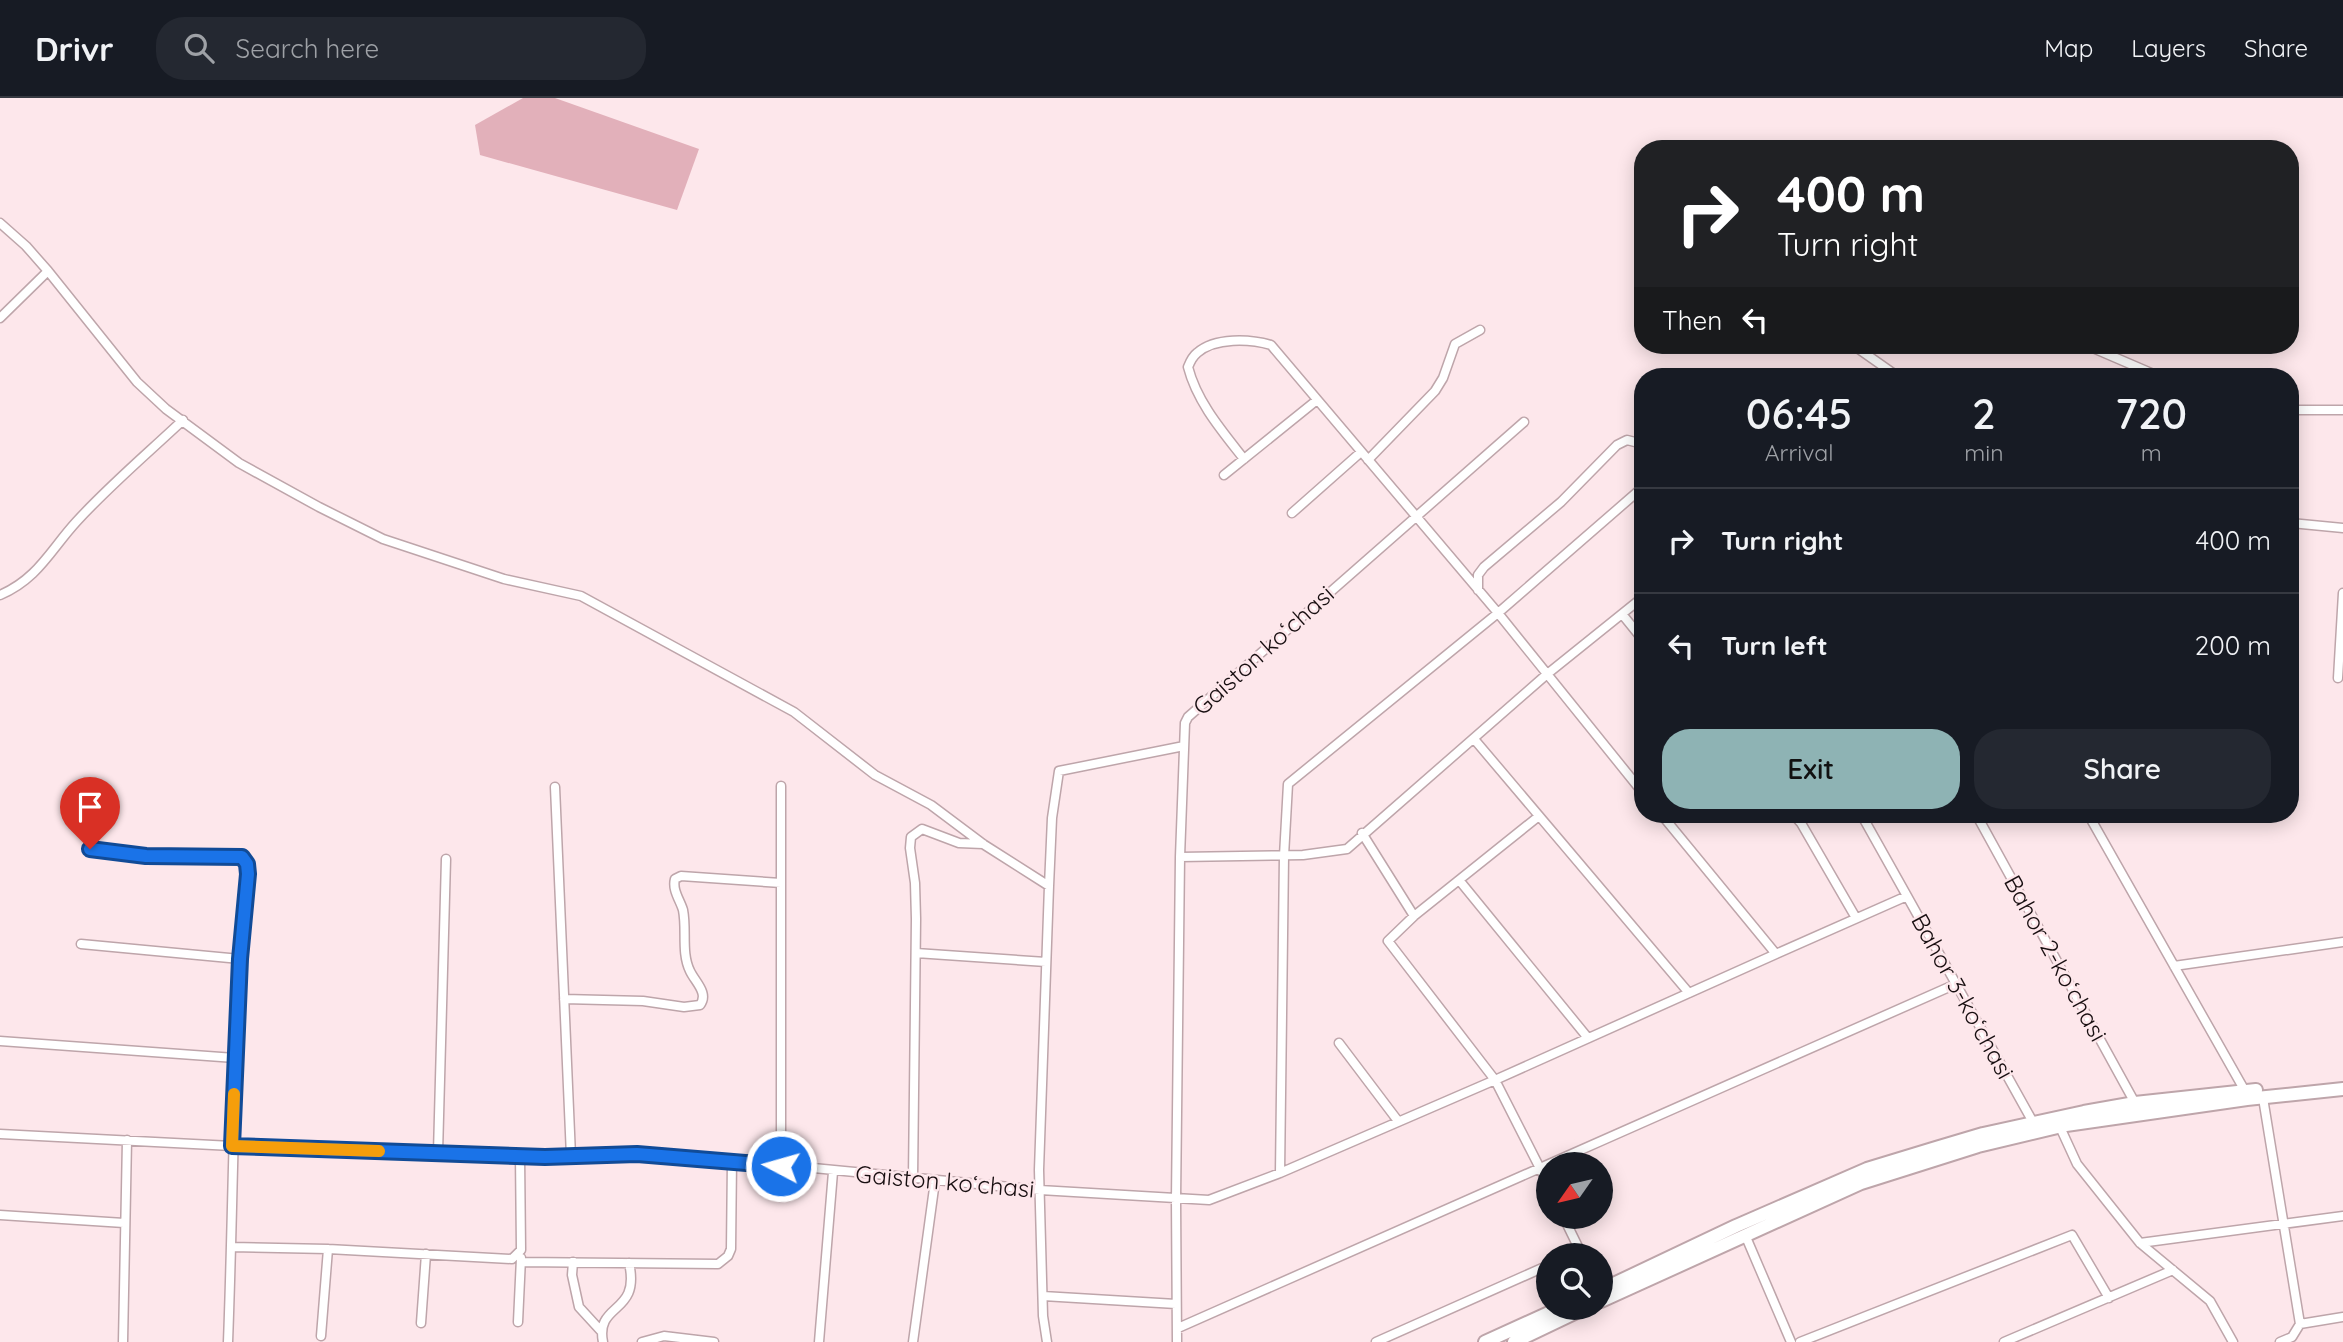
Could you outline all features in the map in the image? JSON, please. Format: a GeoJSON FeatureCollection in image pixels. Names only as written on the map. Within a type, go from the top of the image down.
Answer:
{"type":"FeatureCollection","features":[{"type":"Feature","properties":{"kind":"main road"},"geometry":{"type":"LineString","coordinates":[[1613,1284],[1735,1226],[1867,1169],[1983,1134],[2136,1103],[2343,1081]]}},
{"type":"Feature","properties":{"kind":"main road"},"geometry":{"type":"LineString","coordinates":[[1613,1296],[1861,1183],[1978,1146],[2060,1126],[2343,1089]]}},
{"type":"Feature","properties":{"kind":"main road"},"geometry":{"type":"LineString","coordinates":[[1485,1342],[1536,1319]]}},
{"type":"Feature","properties":{"kind":"main road"},"geometry":{"type":"LineString","coordinates":[[1514,1342],[1560,1320]]}},
{"type":"Feature","properties":{"kind":"street"},"geometry":{"type":"LineString","coordinates":[[0,223],[26,246],[48,271],[137,382],[166,409],[239,463],[383,540],[504,579],[581,596],[794,712],[875,775],[931,805],[983,844],[1049,886]]}},
{"type":"Feature","properties":{"kind":"street"},"geometry":{"type":"LineString","coordinates":[[0,318],[48,271]]}},
{"type":"Feature","properties":{"kind":"street"},"geometry":{"type":"LineString","coordinates":[[1368,460],[1435,391],[1443,378],[1455,344],[1480,330]]}},
{"type":"Feature","properties":{"kind":"street"},"geometry":{"type":"LineString","coordinates":[[1244,459],[1216,424],[1191,381],[1188,367],[1195,354],[1207,346],[1258,341],[1271,345],[1498,613],[1634,782]]}},
{"type":"Feature","properties":{"kind":"street"},"geometry":{"type":"LineString","coordinates":[[1866,354],[1886,368]]}},
{"type":"Feature","properties":{"kind":"street"},"geometry":{"type":"LineString","coordinates":[[2107,354],[2139,368]]}},
{"type":"Feature","properties":{"kind":"street"},"geometry":{"type":"LineString","coordinates":[[1224,475],[1317,400]]}},
{"type":"Feature","properties":{"kind":"street"},"geometry":{"type":"LineString","coordinates":[[2299,410],[2343,410]]}},
{"type":"Feature","properties":{"kind":"street"},"geometry":{"type":"LineString","coordinates":[[0,594],[14,589],[47,560],[77,522],[183,420]]}},
{"type":"Feature","properties":{"kind":"street","name":"Gaiston koʻchasi"},"geometry":{"type":"LineString","coordinates":[[1177,1342],[1180,856],[1185,723],[1188,717],[1385,542],[1524,422]]}},
{"type":"Feature","properties":{"kind":"street"},"geometry":{"type":"LineString","coordinates":[[1478,590],[1478,575],[1485,567],[1561,502],[1617,445],[1627,440],[1634,442]]}},
{"type":"Feature","properties":{"kind":"street"},"geometry":{"type":"LineString","coordinates":[[1292,513],[1361,452]]}},
{"type":"Feature","properties":{"kind":"street"},"geometry":{"type":"LineString","coordinates":[[1280,1173],[1284,856],[1288,784],[1498,613],[1634,495]]}},
{"type":"Feature","properties":{"kind":"street"},"geometry":{"type":"LineString","coordinates":[[2299,524],[2343,527]]}},
{"type":"Feature","properties":{"kind":"street"},"geometry":{"type":"LineString","coordinates":[[2338,678],[2343,593]]}},
{"type":"Feature","properties":{"kind":"street"},"geometry":{"type":"LineString","coordinates":[[1180,856],[1284,856],[1347,849],[1362,833],[1546,675],[1634,604]]}},
{"type":"Feature","properties":{"kind":"street"},"geometry":{"type":"LineString","coordinates":[[1622,614],[1634,629]]}},
{"type":"Feature","properties":{"kind":"street"},"geometry":{"type":"LineString","coordinates":[[1474,739],[1689,993]]}},
{"type":"Feature","properties":{"kind":"street"},"geometry":{"type":"LineString","coordinates":[[1048,1342],[1043,1296],[1040,1190],[1052,818],[1059,771],[1184,746]]}},
{"type":"Feature","properties":{"kind":"street"},"geometry":{"type":"LineString","coordinates":[[781,786],[781,1166]]}},
{"type":"Feature","properties":{"kind":"street"},"geometry":{"type":"LineString","coordinates":[[555,787],[571,1156]]}},
{"type":"Feature","properties":{"kind":"street"},"geometry":{"type":"LineString","coordinates":[[1536,1161],[1495,1080],[1388,941],[1414,916],[1539,816]]}},
{"type":"Feature","properties":{"kind":"street"},"geometry":{"type":"LineString","coordinates":[[1668,823],[1776,954]]}},
{"type":"Feature","properties":{"kind":"street"},"geometry":{"type":"LineString","coordinates":[[1801,823],[1856,918]]}},
{"type":"Feature","properties":{"kind":"street"},"geometry":{"type":"LineString","coordinates":[[1866,823],[1907,896]]}},
{"type":"Feature","properties":{"kind":"street","name":"Bahor 2-koʻchasi"},"geometry":{"type":"LineString","coordinates":[[1981,823],[2136,1103]]}},
{"type":"Feature","properties":{"kind":"street"},"geometry":{"type":"LineString","coordinates":[[2093,823],[2245,1091]]}},
{"type":"Feature","properties":{"kind":"street"},"geometry":{"type":"LineString","coordinates":[[913,1178],[916,953],[911,837],[922,829],[959,843],[983,844]]}},
{"type":"Feature","properties":{"kind":"street"},"geometry":{"type":"LineString","coordinates":[[1362,833],[1414,916]]}},
{"type":"Feature","properties":{"kind":"street"},"geometry":{"type":"LineString","coordinates":[[90,849],[146,856],[242,857],[247,864],[235,1058],[228,1342]]}},
{"type":"Feature","properties":{"kind":"street"},"geometry":{"type":"LineString","coordinates":[[438,1153],[446,859]]}},
{"type":"Feature","properties":{"kind":"street"},"geometry":{"type":"LineString","coordinates":[[565,999],[643,1001],[684,1007],[700,1005],[703,994],[687,964],[685,926],[674,884],[676,879],[681,876],[781,883]]}},
{"type":"Feature","properties":{"kind":"street"},"geometry":{"type":"LineString","coordinates":[[1459,880],[1588,1038]]}},
{"type":"Feature","properties":{"kind":"street","name":"Bahor 3-koʻchasi"},"geometry":{"type":"LineString","coordinates":[[1176,1199],[1209,1200],[1280,1173],[1907,896],[2034,1124]]}},
{"type":"Feature","properties":{"kind":"street"},"geometry":{"type":"LineString","coordinates":[[2175,966],[2343,942]]}},
{"type":"Feature","properties":{"kind":"street"},"geometry":{"type":"LineString","coordinates":[[81,944],[240,959]]}},
{"type":"Feature","properties":{"kind":"street"},"geometry":{"type":"LineString","coordinates":[[916,953],[1046,962]]}},
{"type":"Feature","properties":{"kind":"street"},"geometry":{"type":"LineString","coordinates":[[1573,1152],[1956,984]]}},
{"type":"Feature","properties":{"kind":"street"},"geometry":{"type":"LineString","coordinates":[[0,1041],[235,1058]]}},
{"type":"Feature","properties":{"kind":"street"},"geometry":{"type":"LineString","coordinates":[[1339,1043],[1398,1122]]}},
{"type":"Feature","properties":{"kind":"street"},"geometry":{"type":"LineString","coordinates":[[2263,1098],[2300,1324],[2292,1337],[2280,1342]]}},
{"type":"Feature","properties":{"kind":"street"},"geometry":{"type":"LineString","coordinates":[[2060,1126],[2077,1164],[2140,1243],[2210,1301],[2233,1342]]}},
{"type":"Feature","properties":{"kind":"street","name":"Gaiston koʻchasi"},"geometry":{"type":"LineString","coordinates":[[0,1134],[232,1146],[520,1156],[637,1154],[732,1160],[833,1172],[1040,1190],[1176,1199]]}},
{"type":"Feature","properties":{"kind":"street"},"geometry":{"type":"LineString","coordinates":[[122,1342],[127,1140]]}},
{"type":"Feature","properties":{"kind":"street"},"geometry":{"type":"LineString","coordinates":[[518,1322],[521,1262],[520,1156]]}},
{"type":"Feature","properties":{"kind":"street"},"geometry":{"type":"LineString","coordinates":[[521,1262],[718,1264],[731,1249],[732,1160]]}},
{"type":"Feature","properties":{"kind":"street"},"geometry":{"type":"LineString","coordinates":[[1178,1328],[1536,1168]]}},
{"type":"Feature","properties":{"kind":"street"},"geometry":{"type":"LineString","coordinates":[[819,1342],[833,1172]]}},
{"type":"Feature","properties":{"kind":"street"},"geometry":{"type":"LineString","coordinates":[[913,1342],[935,1181]]}},
{"type":"Feature","properties":{"kind":"street"},"geometry":{"type":"LineString","coordinates":[[0,1215],[124,1223]]}},
{"type":"Feature","properties":{"kind":"street"},"geometry":{"type":"LineString","coordinates":[[2140,1243],[2343,1216]]}},
{"type":"Feature","properties":{"kind":"street"},"geometry":{"type":"LineString","coordinates":[[1800,1342],[2072,1235],[2109,1298]]}},
{"type":"Feature","properties":{"kind":"street"},"geometry":{"type":"LineString","coordinates":[[1746,1237],[1791,1342]]}},
{"type":"Feature","properties":{"kind":"street"},"geometry":{"type":"LineString","coordinates":[[231,1247],[512,1259],[521,1250]]}},
{"type":"Feature","properties":{"kind":"street"},"geometry":{"type":"LineString","coordinates":[[321,1336],[328,1250]]}},
{"type":"Feature","properties":{"kind":"street"},"geometry":{"type":"LineString","coordinates":[[421,1323],[426,1254]]}},
{"type":"Feature","properties":{"kind":"street"},"geometry":{"type":"LineString","coordinates":[[573,1262],[572,1275],[579,1307],[601,1331]]}},
{"type":"Feature","properties":{"kind":"street"},"geometry":{"type":"LineString","coordinates":[[603,1342],[601,1331],[604,1320],[630,1294],[632,1275],[629,1263]]}},
{"type":"Feature","properties":{"kind":"street"},"geometry":{"type":"LineString","coordinates":[[2004,1342],[2173,1270]]}},
{"type":"Feature","properties":{"kind":"street"},"geometry":{"type":"LineString","coordinates":[[1376,1342],[1536,1271]]}},
{"type":"Feature","properties":{"kind":"street"},"geometry":{"type":"LineString","coordinates":[[1043,1296],[1176,1304]]}},
{"type":"Feature","properties":{"kind":"street"},"geometry":{"type":"LineString","coordinates":[[2300,1324],[2343,1317]]}},
{"type":"Feature","properties":{"kind":"street"},"geometry":{"type":"LineString","coordinates":[[642,1342],[664,1336],[714,1342]]}},
{"type":"Feature","properties":{"kind":"shaded area"},"geometry":{"type":"Polygon","coordinates":[[[523,98],[555,98],[699,149],[677,210],[480,155],[475,125],[523,98]]]}},
{"type":"Feature","properties":{"kind":"slow traffic"},"geometry":{"type":"LineString","coordinates":[[234,1094],[232,1146],[379,1151]]}},
{"type":"Feature","properties":{"kind":"route"},"geometry":{"type":"LineString","coordinates":[[90,849],[146,856],[242,857],[247,864],[232,1146],[545,1157],[637,1154],[781,1166]]}}]}
